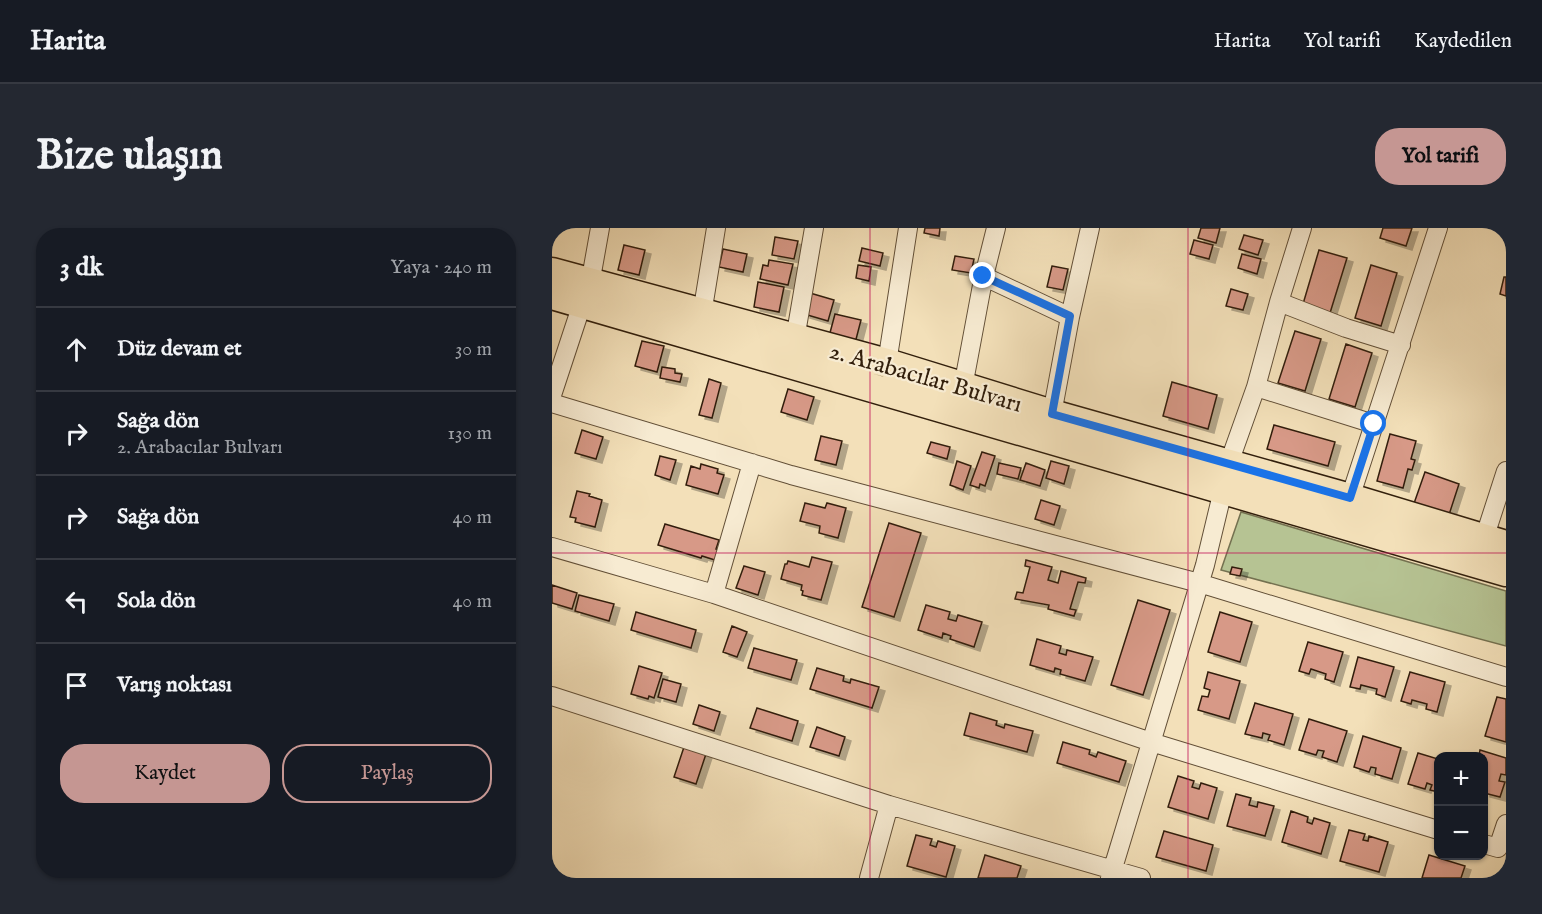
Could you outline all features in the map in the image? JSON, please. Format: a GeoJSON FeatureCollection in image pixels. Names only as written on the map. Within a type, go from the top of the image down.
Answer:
{"type":"FeatureCollection","features":[{"type":"Feature","properties":{"kind":"main road","name":"2. Arabacılar Bulvarı"},"geometry":{"type":"LineString","coordinates":[[552,273],[586,294],[702,314],[887,363],[1052,414],[1226,476],[1350,498],[1495,542]]}},
{"type":"Feature","properties":{"kind":"main road"},"geometry":{"type":"LineString","coordinates":[[552,295],[586,294],[1226,476],[1506,572]]}},
{"type":"Feature","properties":{"kind":"street"},"geometry":{"type":"LineString","coordinates":[[552,395],[586,294],[600,228]]}},
{"type":"Feature","properties":{"kind":"street"},"geometry":{"type":"LineString","coordinates":[[702,314],[716,228]]}},
{"type":"Feature","properties":{"kind":"street"},"geometry":{"type":"LineString","coordinates":[[795,339],[814,228]]}},
{"type":"Feature","properties":{"kind":"street"},"geometry":{"type":"LineString","coordinates":[[887,363],[908,228]]}},
{"type":"Feature","properties":{"kind":"street"},"geometry":{"type":"LineString","coordinates":[[963,387],[983,276],[996,228]]}},
{"type":"Feature","properties":{"kind":"street"},"geometry":{"type":"LineString","coordinates":[[1052,414],[1070,316],[1090,228]]}},
{"type":"Feature","properties":{"kind":"street"},"geometry":{"type":"LineString","coordinates":[[1112,874],[1199,583],[1226,476],[1256,387],[1302,228]]}},
{"type":"Feature","properties":{"kind":"street"},"geometry":{"type":"LineString","coordinates":[[1350,498],[1438,228]]}},
{"type":"Feature","properties":{"kind":"street"},"geometry":{"type":"LineString","coordinates":[[983,276],[1070,316]]}},
{"type":"Feature","properties":{"kind":"street"},"geometry":{"type":"LineString","coordinates":[[1279,302],[1346,328],[1401,345]]}},
{"type":"Feature","properties":{"kind":"street"},"geometry":{"type":"LineString","coordinates":[[1256,387],[1374,424]]}},
{"type":"Feature","properties":{"kind":"street"},"geometry":{"type":"LineString","coordinates":[[552,403],[791,475],[1199,583],[1506,677]]}},
{"type":"Feature","properties":{"kind":"street"},"geometry":{"type":"LineString","coordinates":[[714,594],[752,463]]}},
{"type":"Feature","properties":{"kind":"street"},"geometry":{"type":"LineString","coordinates":[[1495,542],[1506,471]]}},
{"type":"Feature","properties":{"kind":"street"},"geometry":{"type":"LineString","coordinates":[[552,547],[714,594],[1150,742],[1434,829]]}},
{"type":"Feature","properties":{"kind":"street"},"geometry":{"type":"LineString","coordinates":[[552,696],[1112,874],[1141,878]]}},
{"type":"Feature","properties":{"kind":"street"},"geometry":{"type":"LineString","coordinates":[[869,878],[889,805]]}},
{"type":"Feature","properties":{"kind":"street"},"geometry":{"type":"LineString","coordinates":[[1496,850],[1506,824]]}},
{"type":"Feature","properties":{"kind":"green space"},"geometry":{"type":"Polygon","coordinates":[[[1241,512],[1506,591],[1506,646],[1221,570],[1241,512]]]}},
{"type":"Feature","properties":{"kind":"building"},"geometry":{"type":"Polygon","coordinates":[[[925,228],[940,228],[939,236],[924,233],[925,228]]]}},
{"type":"Feature","properties":{"kind":"building"},"geometry":{"type":"Polygon","coordinates":[[[1201,228],[1220,228],[1216,243],[1198,238],[1201,228]]]}},
{"type":"Feature","properties":{"kind":"building"},"geometry":{"type":"Polygon","coordinates":[[[1383,228],[1412,228],[1406,246],[1380,238],[1383,228]]]}},
{"type":"Feature","properties":{"kind":"building"},"geometry":{"type":"Polygon","coordinates":[[[1244,235],[1263,240],[1258,255],[1239,249],[1244,235]]]}},
{"type":"Feature","properties":{"kind":"building"},"geometry":{"type":"Polygon","coordinates":[[[775,237],[798,241],[794,259],[772,255],[775,237]]]}},
{"type":"Feature","properties":{"kind":"building"},"geometry":{"type":"Polygon","coordinates":[[[1194,240],[1213,245],[1209,259],[1190,254],[1194,240]]]}},
{"type":"Feature","properties":{"kind":"building"},"geometry":{"type":"Polygon","coordinates":[[[624,245],[645,250],[639,275],[618,270],[624,245]]]}},
{"type":"Feature","properties":{"kind":"building"},"geometry":{"type":"Polygon","coordinates":[[[862,248],[883,253],[880,266],[859,261],[862,248]]]}},
{"type":"Feature","properties":{"kind":"building"},"geometry":{"type":"Polygon","coordinates":[[[723,249],[747,254],[743,272],[719,267],[723,249]]]}},
{"type":"Feature","properties":{"kind":"building"},"geometry":{"type":"Polygon","coordinates":[[[1319,250],[1347,258],[1330,313],[1303,304],[1319,250]]]}},
{"type":"Feature","properties":{"kind":"building"},"geometry":{"type":"Polygon","coordinates":[[[1242,254],[1261,259],[1257,274],[1238,268],[1242,254]]]}},
{"type":"Feature","properties":{"kind":"building"},"geometry":{"type":"Polygon","coordinates":[[[955,256],[974,259],[971,273],[952,270],[955,256]]]}},
{"type":"Feature","properties":{"kind":"building"},"geometry":{"type":"Polygon","coordinates":[[[769,260],[793,264],[788,285],[760,279],[763,265],[768,266],[769,260]]]}},
{"type":"Feature","properties":{"kind":"building"},"geometry":{"type":"Polygon","coordinates":[[[858,265],[871,267],[869,281],[856,278],[858,265]]]}},
{"type":"Feature","properties":{"kind":"building"},"geometry":{"type":"Polygon","coordinates":[[[1371,265],[1397,273],[1381,326],[1355,318],[1371,265]]]}},
{"type":"Feature","properties":{"kind":"building"},"geometry":{"type":"Polygon","coordinates":[[[1052,266],[1068,269],[1063,290],[1047,287],[1052,266]]]}},
{"type":"Feature","properties":{"kind":"building"},"geometry":{"type":"Polygon","coordinates":[[[1504,277],[1506,277],[1506,296],[1500,294],[1504,277]]]}},
{"type":"Feature","properties":{"kind":"building"},"geometry":{"type":"Polygon","coordinates":[[[758,282],[784,287],[779,312],[754,307],[758,282]]]}},
{"type":"Feature","properties":{"kind":"building"},"geometry":{"type":"Polygon","coordinates":[[[1231,289],[1248,294],[1243,310],[1226,306],[1231,289]]]}},
{"type":"Feature","properties":{"kind":"building"},"geometry":{"type":"Polygon","coordinates":[[[810,293],[834,300],[828,321],[804,314],[810,293]]]}},
{"type":"Feature","properties":{"kind":"building"},"geometry":{"type":"Polygon","coordinates":[[[835,314],[861,320],[853,351],[827,344],[835,314]]]}},
{"type":"Feature","properties":{"kind":"building"},"geometry":{"type":"Polygon","coordinates":[[[1295,331],[1321,339],[1305,391],[1278,383],[1295,331]]]}},
{"type":"Feature","properties":{"kind":"building"},"geometry":{"type":"Polygon","coordinates":[[[642,341],[664,346],[657,372],[635,366],[642,341]]]}},
{"type":"Feature","properties":{"kind":"building"},"geometry":{"type":"Polygon","coordinates":[[[1346,344],[1372,353],[1355,407],[1329,399],[1346,344]]]}},
{"type":"Feature","properties":{"kind":"building"},"geometry":{"type":"Polygon","coordinates":[[[662,367],[675,369],[675,373],[682,374],[680,382],[660,378],[662,367]]]}},
{"type":"Feature","properties":{"kind":"building"},"geometry":{"type":"Polygon","coordinates":[[[709,379],[721,383],[712,418],[699,415],[709,379]]]}},
{"type":"Feature","properties":{"kind":"building"},"geometry":{"type":"Polygon","coordinates":[[[1172,382],[1217,395],[1208,429],[1163,416],[1172,382]]]}},
{"type":"Feature","properties":{"kind":"building"},"geometry":{"type":"Polygon","coordinates":[[[788,389],[814,397],[807,420],[781,412],[788,389]]]}},
{"type":"Feature","properties":{"kind":"building"},"geometry":{"type":"Polygon","coordinates":[[[1274,425],[1335,442],[1328,466],[1267,449],[1274,425]]]}},
{"type":"Feature","properties":{"kind":"building"},"geometry":{"type":"Polygon","coordinates":[[[582,430],[603,437],[596,459],[575,453],[582,430]]]}},
{"type":"Feature","properties":{"kind":"building"},"geometry":{"type":"Polygon","coordinates":[[[1390,434],[1416,441],[1411,459],[1415,460],[1412,470],[1408,469],[1403,488],[1377,481],[1390,434]]]}},
{"type":"Feature","properties":{"kind":"building"},"geometry":{"type":"Polygon","coordinates":[[[821,436],[842,441],[836,465],[815,460],[821,436]]]}},
{"type":"Feature","properties":{"kind":"building"},"geometry":{"type":"Polygon","coordinates":[[[931,442],[950,447],[947,459],[927,453],[931,442]]]}},
{"type":"Feature","properties":{"kind":"building"},"geometry":{"type":"Polygon","coordinates":[[[982,452],[995,456],[985,486],[980,484],[979,488],[970,485],[982,452]]]}},
{"type":"Feature","properties":{"kind":"building"},"geometry":{"type":"Polygon","coordinates":[[[660,456],[676,460],[670,480],[655,475],[660,456]]]}},
{"type":"Feature","properties":{"kind":"building"},"geometry":{"type":"Polygon","coordinates":[[[957,461],[971,466],[963,490],[950,485],[957,461]]]}},
{"type":"Feature","properties":{"kind":"building"},"geometry":{"type":"Polygon","coordinates":[[[1051,461],[1069,466],[1064,484],[1046,478],[1051,461]]]}},
{"type":"Feature","properties":{"kind":"building"},"geometry":{"type":"Polygon","coordinates":[[[999,463],[1021,468],[1018,479],[997,474],[999,463]]]}},
{"type":"Feature","properties":{"kind":"building"},"geometry":{"type":"Polygon","coordinates":[[[1026,463],[1045,470],[1040,486],[1020,480],[1026,463]]]}},
{"type":"Feature","properties":{"kind":"building"},"geometry":{"type":"Polygon","coordinates":[[[701,464],[718,469],[717,473],[724,475],[718,494],[686,485],[691,466],[700,469],[701,464]]]}},
{"type":"Feature","properties":{"kind":"building"},"geometry":{"type":"Polygon","coordinates":[[[1425,472],[1459,484],[1446,524],[1411,512],[1425,472]]]}},
{"type":"Feature","properties":{"kind":"building"},"geometry":{"type":"Polygon","coordinates":[[[577,491],[602,500],[595,527],[575,522],[576,518],[570,517],[577,491]]]}},
{"type":"Feature","properties":{"kind":"building"},"geometry":{"type":"Polygon","coordinates":[[[1041,500],[1060,506],[1054,525],[1035,519],[1041,500]]]}},
{"type":"Feature","properties":{"kind":"building"},"geometry":{"type":"Polygon","coordinates":[[[805,503],[825,508],[827,503],[846,508],[838,538],[819,533],[820,526],[800,521],[805,503]]]}},
{"type":"Feature","properties":{"kind":"building"},"geometry":{"type":"Polygon","coordinates":[[[889,523],[921,533],[894,617],[862,607],[889,523]]]}},
{"type":"Feature","properties":{"kind":"building"},"geometry":{"type":"Polygon","coordinates":[[[665,524],[719,540],[716,549],[721,551],[718,561],[658,545],[665,524]]]}},
{"type":"Feature","properties":{"kind":"building"},"geometry":{"type":"Polygon","coordinates":[[[812,557],[832,562],[821,600],[802,595],[802,585],[781,579],[788,561],[809,567],[812,557]]]}},
{"type":"Feature","properties":{"kind":"building"},"geometry":{"type":"Polygon","coordinates":[[[1026,560],[1052,567],[1048,580],[1058,583],[1061,571],[1086,578],[1085,583],[1078,582],[1070,609],[1076,610],[1074,616],[1048,609],[1049,605],[1015,599],[1017,592],[1023,593],[1030,567],[1025,566],[1026,560]]]}},
{"type":"Feature","properties":{"kind":"building"},"geometry":{"type":"Polygon","coordinates":[[[744,566],[765,572],[758,595],[736,588],[744,566]]]}},
{"type":"Feature","properties":{"kind":"building"},"geometry":{"type":"Polygon","coordinates":[[[1232,567],[1242,569],[1240,576],[1230,574],[1232,567]]]}},
{"type":"Feature","properties":{"kind":"building"},"geometry":{"type":"Polygon","coordinates":[[[552,585],[577,593],[572,609],[552,603],[552,585]]]}},
{"type":"Feature","properties":{"kind":"building"},"geometry":{"type":"Polygon","coordinates":[[[579,595],[614,604],[609,621],[575,611],[579,595]]]}},
{"type":"Feature","properties":{"kind":"building"},"geometry":{"type":"Polygon","coordinates":[[[1138,600],[1170,610],[1143,695],[1111,685],[1138,600]]]}},
{"type":"Feature","properties":{"kind":"building"},"geometry":{"type":"Polygon","coordinates":[[[926,605],[950,612],[948,619],[956,621],[958,615],[982,622],[974,647],[950,639],[951,636],[943,633],[942,638],[918,630],[926,605]]]}},
{"type":"Feature","properties":{"kind":"building"},"geometry":{"type":"Polygon","coordinates":[[[636,612],[696,630],[691,648],[631,630],[636,612]]]}},
{"type":"Feature","properties":{"kind":"building"},"geometry":{"type":"Polygon","coordinates":[[[1220,612],[1252,622],[1240,662],[1208,652],[1220,612]]]}},
{"type":"Feature","properties":{"kind":"building"},"geometry":{"type":"Polygon","coordinates":[[[732,626],[747,632],[737,657],[723,652],[732,626]]]}},
{"type":"Feature","properties":{"kind":"building"},"geometry":{"type":"Polygon","coordinates":[[[1037,639],[1061,646],[1059,653],[1066,655],[1067,650],[1093,657],[1085,681],[1060,674],[1061,670],[1055,668],[1054,672],[1030,665],[1037,639]]]}},
{"type":"Feature","properties":{"kind":"building"},"geometry":{"type":"Polygon","coordinates":[[[1308,642],[1343,652],[1334,682],[1325,679],[1326,674],[1311,669],[1309,674],[1299,671],[1308,642]]]}},
{"type":"Feature","properties":{"kind":"building"},"geometry":{"type":"Polygon","coordinates":[[[754,648],[797,660],[791,680],[748,668],[754,648]]]}},
{"type":"Feature","properties":{"kind":"building"},"geometry":{"type":"Polygon","coordinates":[[[1358,657],[1394,667],[1385,697],[1376,694],[1377,689],[1361,685],[1360,689],[1350,687],[1358,657]]]}},
{"type":"Feature","properties":{"kind":"building"},"geometry":{"type":"Polygon","coordinates":[[[639,666],[662,673],[654,698],[649,696],[648,699],[631,694],[639,666]]]}},
{"type":"Feature","properties":{"kind":"building"},"geometry":{"type":"Polygon","coordinates":[[[817,668],[844,676],[843,681],[850,683],[851,679],[879,687],[872,708],[810,689],[817,668]]]}},
{"type":"Feature","properties":{"kind":"building"},"geometry":{"type":"Polygon","coordinates":[[[1208,672],[1240,681],[1229,719],[1198,710],[1202,696],[1208,697],[1210,690],[1204,688],[1208,672]]]}},
{"type":"Feature","properties":{"kind":"building"},"geometry":{"type":"Polygon","coordinates":[[[1410,672],[1445,682],[1437,712],[1426,709],[1427,704],[1412,700],[1411,704],[1401,701],[1410,672]]]}},
{"type":"Feature","properties":{"kind":"building"},"geometry":{"type":"Polygon","coordinates":[[[663,679],[681,684],[676,702],[658,697],[663,679]]]}},
{"type":"Feature","properties":{"kind":"building"},"geometry":{"type":"Polygon","coordinates":[[[1497,697],[1506,699],[1506,742],[1485,736],[1497,697]]]}},
{"type":"Feature","properties":{"kind":"building"},"geometry":{"type":"Polygon","coordinates":[[[1255,703],[1293,714],[1284,745],[1268,740],[1270,735],[1263,733],[1262,738],[1245,734],[1255,703]]]}},
{"type":"Feature","properties":{"kind":"building"},"geometry":{"type":"Polygon","coordinates":[[[699,705],[720,712],[714,731],[693,724],[699,705]]]}},
{"type":"Feature","properties":{"kind":"building"},"geometry":{"type":"Polygon","coordinates":[[[757,708],[798,721],[792,741],[750,728],[757,708]]]}},
{"type":"Feature","properties":{"kind":"building"},"geometry":{"type":"Polygon","coordinates":[[[970,713],[997,721],[996,725],[1004,728],[1005,724],[1033,731],[1027,752],[964,735],[970,713]]]}},
{"type":"Feature","properties":{"kind":"building"},"geometry":{"type":"Polygon","coordinates":[[[1309,719],[1347,731],[1337,762],[1322,757],[1324,751],[1318,750],[1316,755],[1299,750],[1309,719]]]}},
{"type":"Feature","properties":{"kind":"building"},"geometry":{"type":"Polygon","coordinates":[[[817,727],[845,737],[839,756],[810,747],[817,727]]]}},
{"type":"Feature","properties":{"kind":"building"},"geometry":{"type":"Polygon","coordinates":[[[1363,736],[1401,748],[1392,779],[1375,774],[1376,768],[1371,767],[1369,772],[1354,767],[1363,736]]]}},
{"type":"Feature","properties":{"kind":"building"},"geometry":{"type":"Polygon","coordinates":[[[1063,742],[1090,750],[1089,754],[1096,757],[1098,752],[1126,761],[1119,782],[1057,763],[1063,742]]]}},
{"type":"Feature","properties":{"kind":"building"},"geometry":{"type":"Polygon","coordinates":[[[684,747],[706,754],[696,784],[674,777],[684,747]]]}},
{"type":"Feature","properties":{"kind":"building"},"geometry":{"type":"Polygon","coordinates":[[[1488,752],[1506,758],[1506,775],[1501,774],[1499,781],[1505,782],[1500,797],[1488,794],[1488,752]]]}},
{"type":"Feature","properties":{"kind":"building"},"geometry":{"type":"Polygon","coordinates":[[[1418,753],[1434,758],[1434,791],[1430,790],[1432,785],[1427,783],[1425,789],[1408,784],[1418,753]]]}},
{"type":"Feature","properties":{"kind":"building"},"geometry":{"type":"Polygon","coordinates":[[[1178,776],[1194,781],[1192,787],[1199,789],[1201,783],[1217,788],[1208,819],[1168,807],[1178,776]]]}},
{"type":"Feature","properties":{"kind":"building"},"geometry":{"type":"Polygon","coordinates":[[[1236,794],[1251,798],[1249,805],[1257,807],[1258,802],[1274,806],[1265,836],[1227,826],[1236,794]]]}},
{"type":"Feature","properties":{"kind":"building"},"geometry":{"type":"Polygon","coordinates":[[[1291,811],[1308,817],[1307,822],[1312,824],[1314,818],[1330,823],[1321,854],[1282,842],[1291,811]]]}},
{"type":"Feature","properties":{"kind":"building"},"geometry":{"type":"Polygon","coordinates":[[[1349,830],[1365,834],[1363,840],[1368,841],[1369,836],[1388,842],[1379,872],[1340,861],[1349,830]]]}},
{"type":"Feature","properties":{"kind":"building"},"geometry":{"type":"Polygon","coordinates":[[[1164,831],[1213,845],[1206,871],[1156,857],[1164,831]]]}},
{"type":"Feature","properties":{"kind":"building"},"geometry":{"type":"Polygon","coordinates":[[[916,835],[932,839],[930,845],[936,847],[938,841],[955,846],[946,877],[907,866],[916,835]]]}},
{"type":"Feature","properties":{"kind":"building"},"geometry":{"type":"Polygon","coordinates":[[[985,855],[1021,866],[1017,878],[978,878],[985,855]]]}},
{"type":"Feature","properties":{"kind":"building"},"geometry":{"type":"Polygon","coordinates":[[[1429,855],[1434,857],[1434,860],[1445,860],[1465,866],[1461,878],[1422,878],[1429,855]]]}},
{"type":"Feature","properties":{"kind":"route"},"geometry":{"type":"LineString","coordinates":[[983,276],[1070,316],[1052,414],[1350,498],[1374,424]]}}]}
